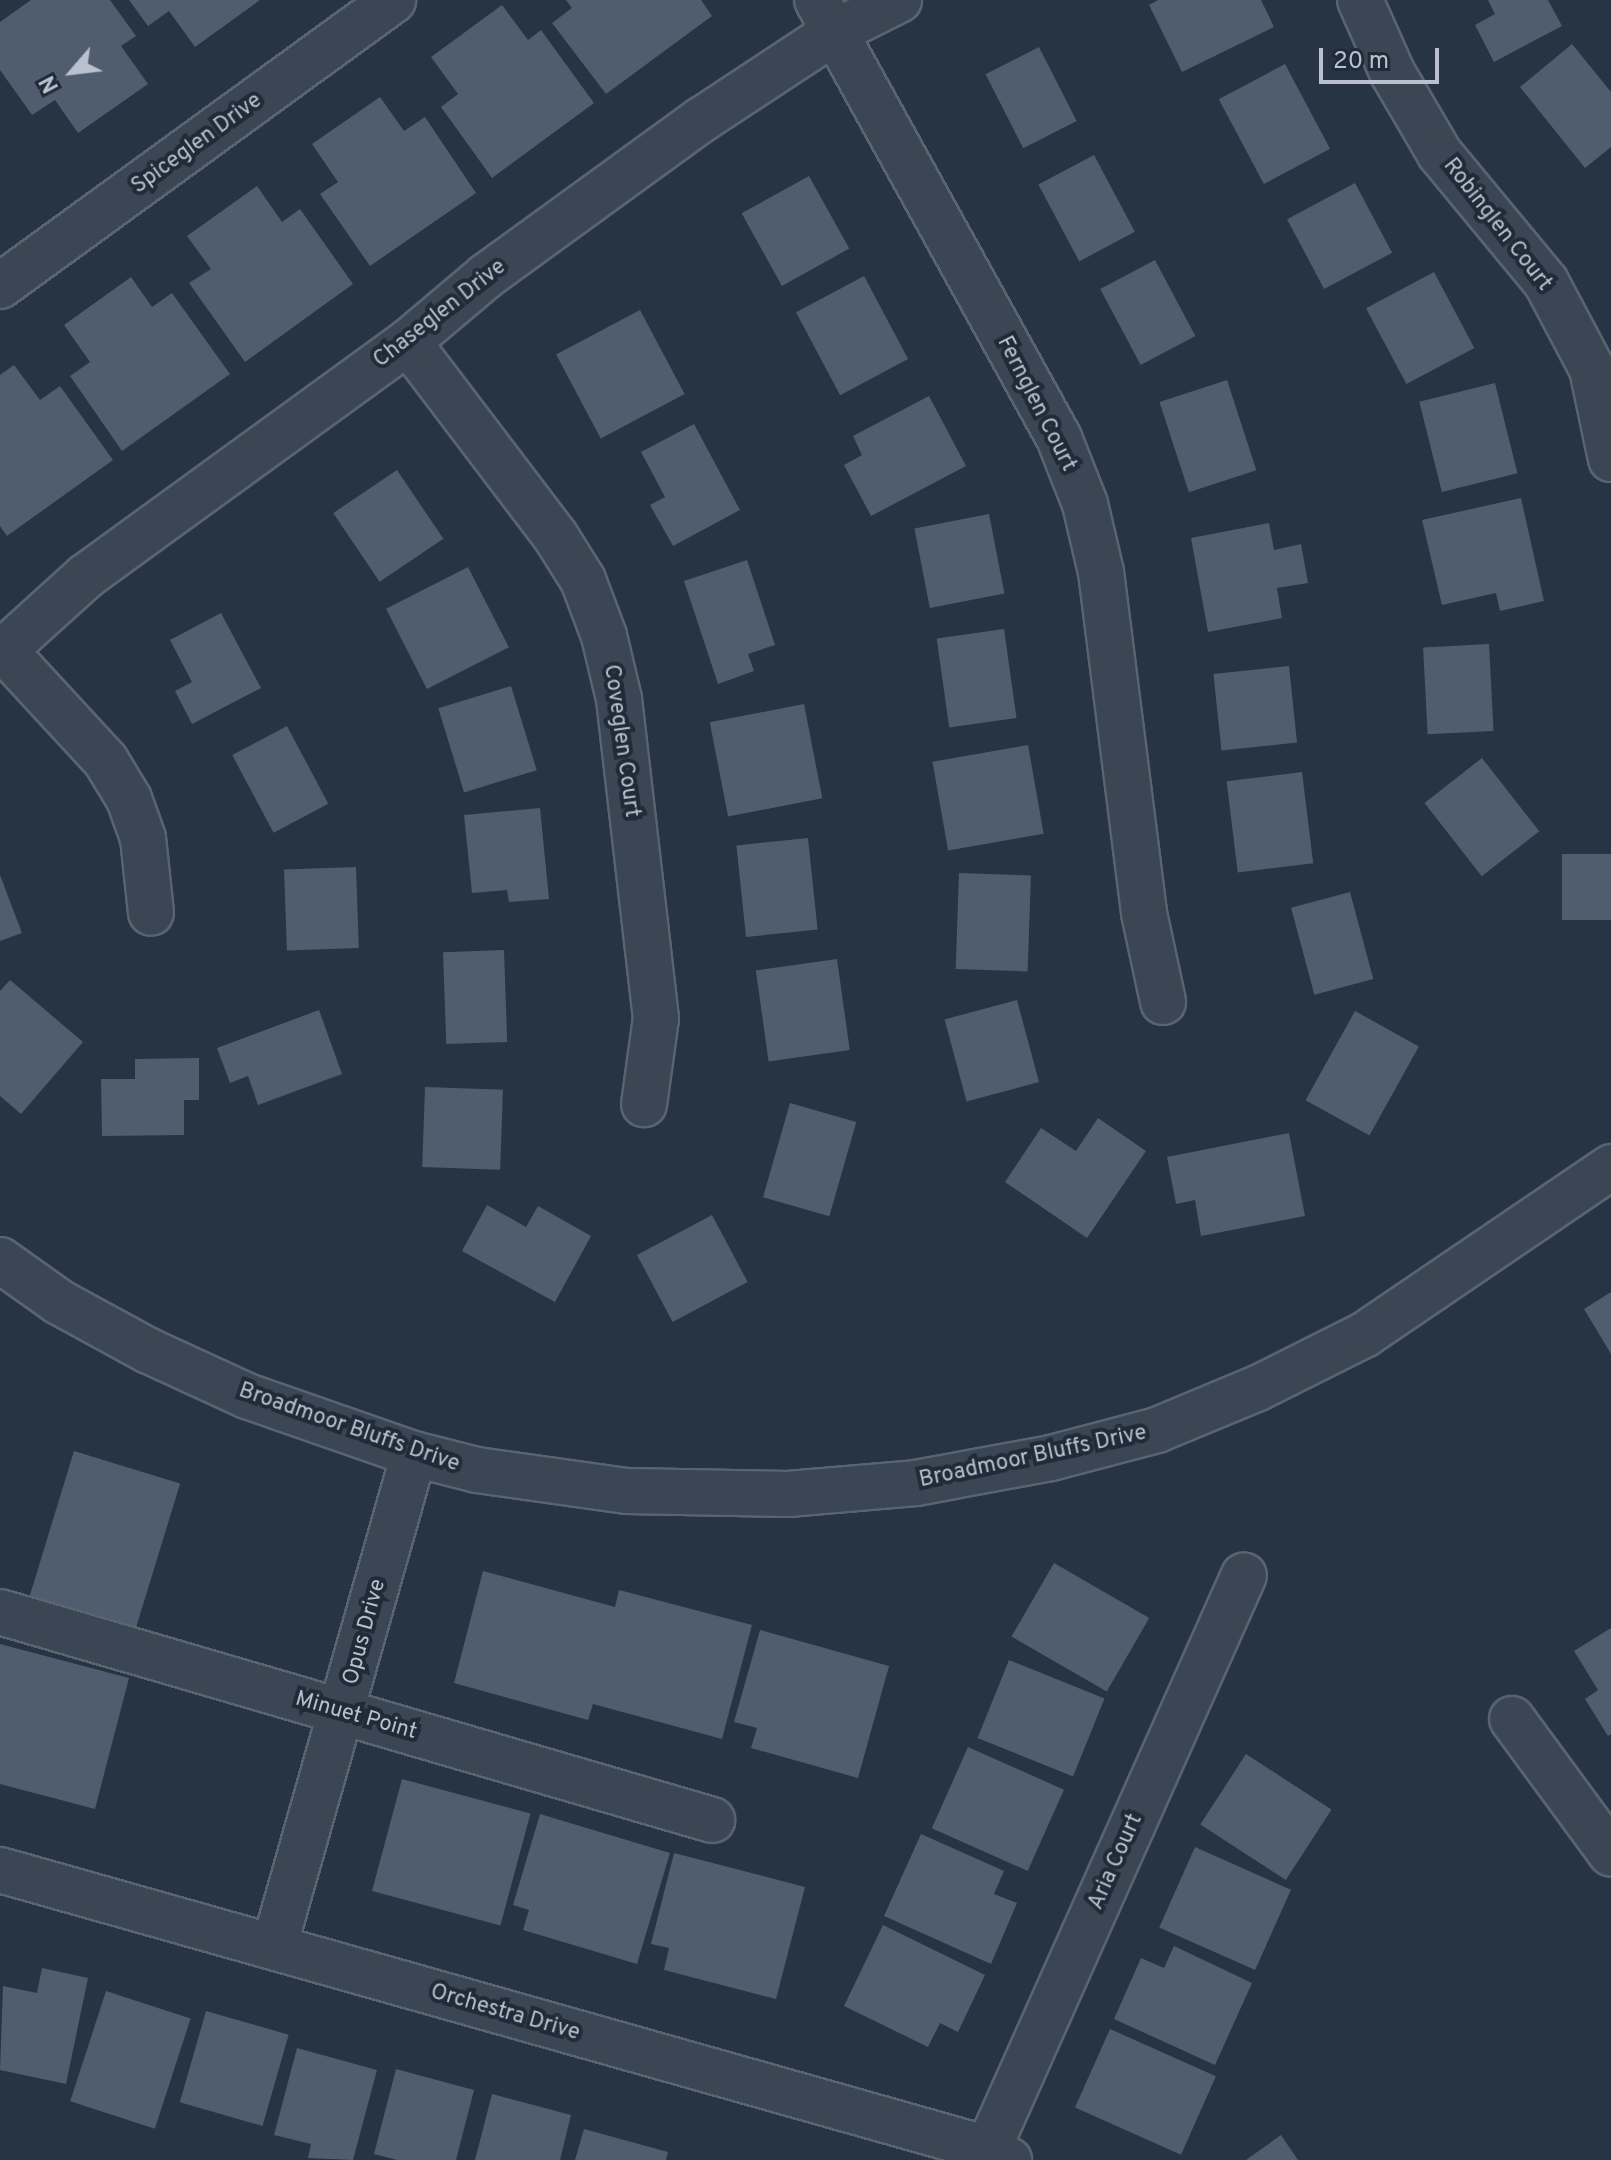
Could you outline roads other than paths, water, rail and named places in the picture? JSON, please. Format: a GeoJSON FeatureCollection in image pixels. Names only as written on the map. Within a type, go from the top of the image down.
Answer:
{"type":"FeatureCollection","features":[{"type":"Feature","properties":{"kind":"street","name":"Spiceglen Drive"},"geometry":{"type":"LineString","coordinates":[[0,286],[393,0]]}},
{"type":"Feature","properties":{"kind":"street","name":"Chaseglen Drive"},"geometry":{"type":"LineString","coordinates":[[1,650],[86,576],[408,342],[486,276],[676,138],[825,17],[899,0]]}},
{"type":"Feature","properties":{"kind":"street","name":"Robinglen Court"},"geometry":{"type":"LineString","coordinates":[[1360,0],[1392,72],[1440,154],[1546,282],[1592,369],[1611,459]]}},
{"type":"Feature","properties":{"kind":"street","name":"Fernglen Court"},"geometry":{"type":"LineString","coordinates":[[825,17],[1059,438],[1085,504],[1101,572],[1144,913],[1163,1002]]}},
{"type":"Feature","properties":{"kind":"street","name":"Coveglen Court"},"geometry":{"type":"LineString","coordinates":[[408,342],[556,537],[583,580],[604,636],[619,699],[656,1018],[644,1104]]}},
{"type":"Feature","properties":{"kind":"street"},"geometry":{"type":"LineString","coordinates":[[1,650],[106,761],[129,799],[143,838],[151,913]]}},
{"type":"Feature","properties":{"kind":"street","name":"Broadmoor Bluffs Drive"},"geometry":{"type":"LineString","coordinates":[[0,1260],[59,1302],[163,1357],[247,1396],[414,1454],[477,1470],[627,1491],[788,1494],[916,1483],[1051,1458],[1157,1430],[1258,1388],[1364,1335],[1611,1167]]}},
{"type":"Feature","properties":{"kind":"street","name":"Opus Drive"},"geometry":{"type":"LineString","coordinates":[[274,1947],[414,1454]]}},
{"type":"Feature","properties":{"kind":"street","name":"Aria Court"},"geometry":{"type":"LineString","coordinates":[[998,2155],[1244,1575]]}},
{"type":"Feature","properties":{"kind":"street","name":"Minuet Point"},"geometry":{"type":"LineString","coordinates":[[0,1612],[712,1820]]}},
{"type":"Feature","properties":{"kind":"street"},"geometry":{"type":"LineString","coordinates":[[1512,1719],[1611,1854]]}},
{"type":"Feature","properties":{"kind":"street","name":"Orchestra Drive"},"geometry":{"type":"LineString","coordinates":[[0,1870],[998,2155]]}}]}
